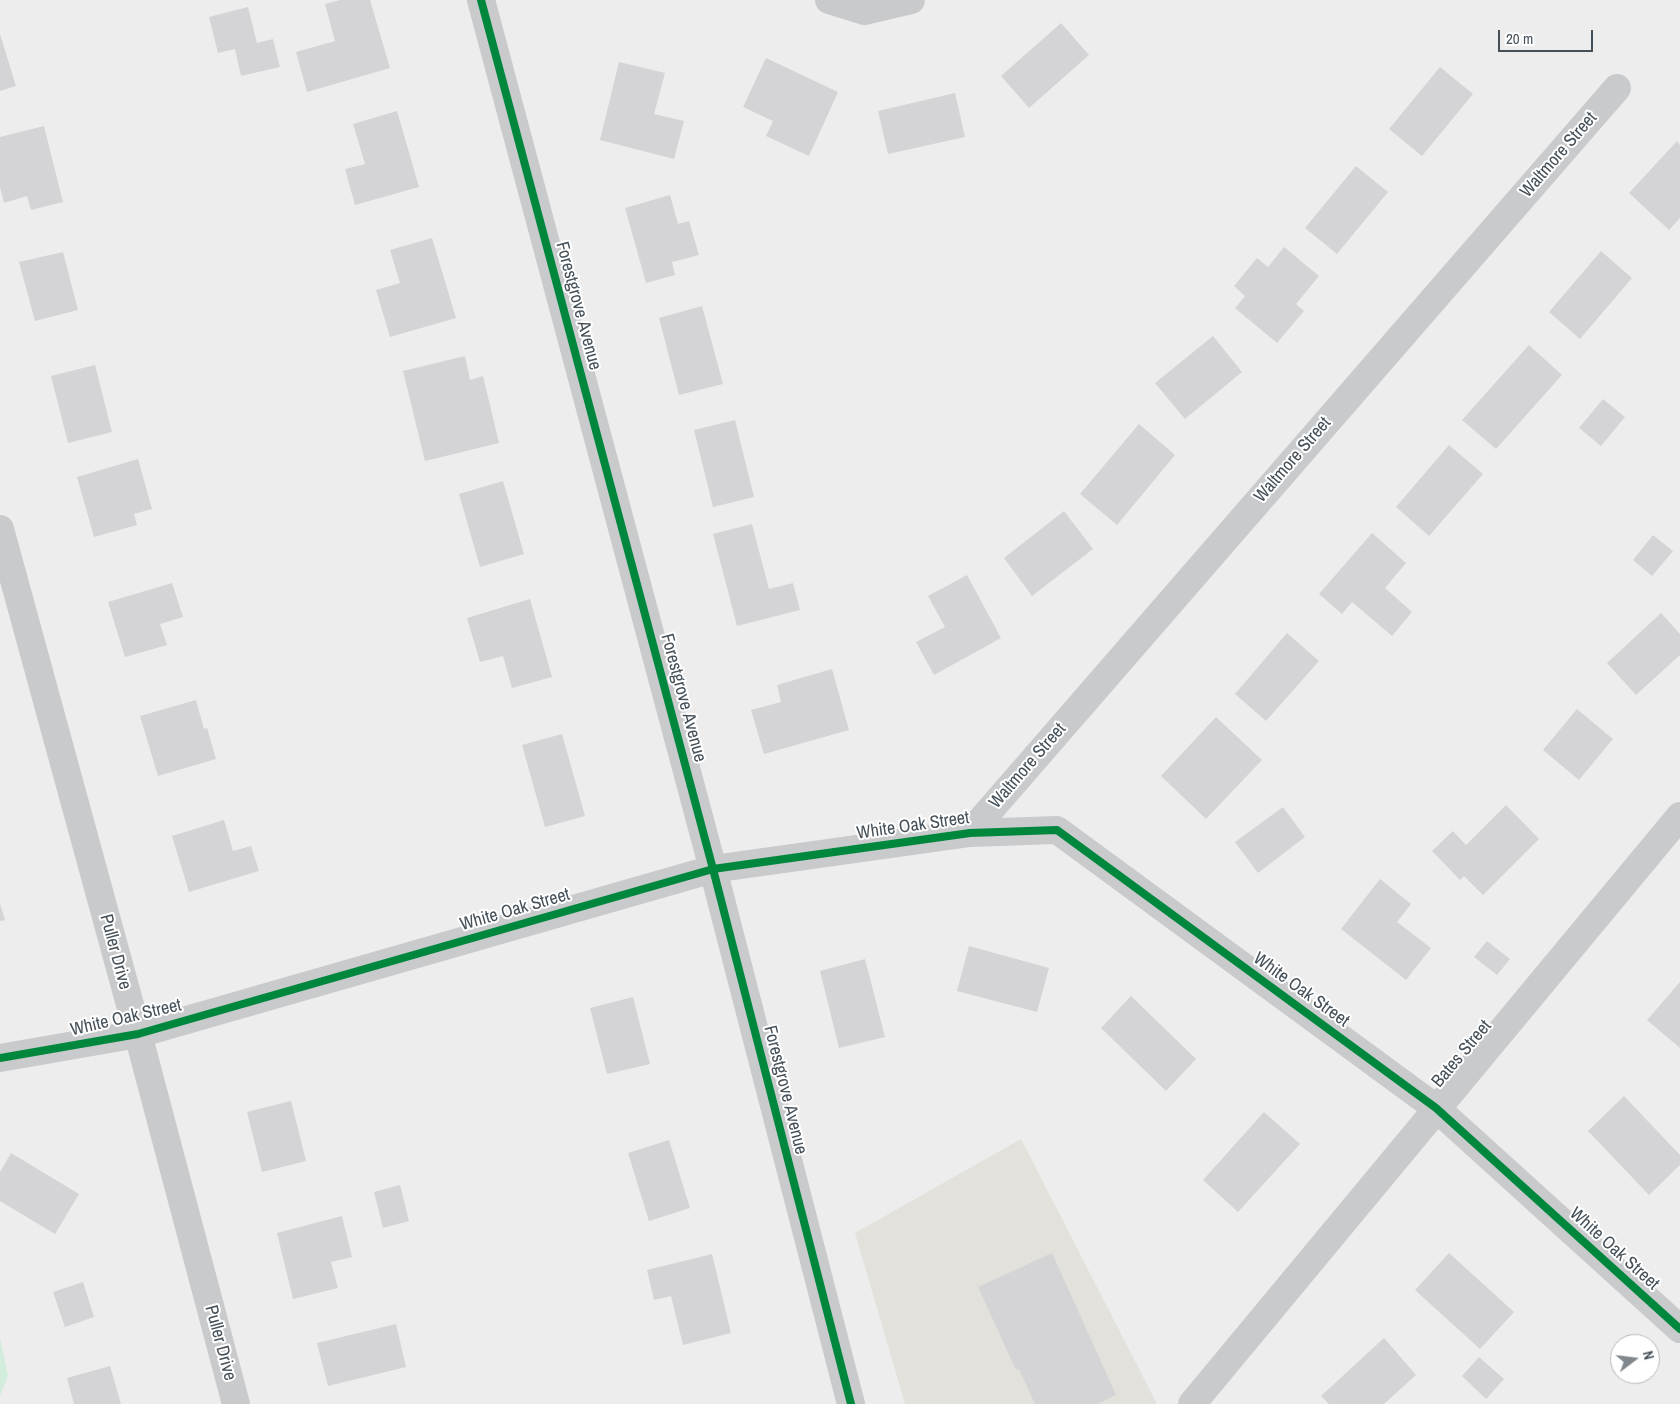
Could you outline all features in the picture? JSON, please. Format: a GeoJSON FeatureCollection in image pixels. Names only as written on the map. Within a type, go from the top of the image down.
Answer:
{"type":"FeatureCollection","features":[{"type":"Feature","properties":{"kind":"street"},"geometry":{"type":"LineString","coordinates":[[828,0],[864,11],[911,0]]}},
{"type":"Feature","properties":{"kind":"street","name":"Forestgrove Avenue"},"geometry":{"type":"LineString","coordinates":[[488,1],[850,1404]]}},
{"type":"Feature","properties":{"kind":"street","name":"Waltmore Street"},"geometry":{"type":"LineString","coordinates":[[970,833],[1617,88]]}},
{"type":"Feature","properties":{"kind":"street","name":"Puller Drive"},"geometry":{"type":"LineString","coordinates":[[0,529],[138,1034],[236,1404]]}},
{"type":"Feature","properties":{"kind":"street","name":"Bates Street"},"geometry":{"type":"LineString","coordinates":[[1192,1404],[1680,816]]}},
{"type":"Feature","properties":{"kind":"street","name":"White Oak Street"},"geometry":{"type":"LineString","coordinates":[[0,1058],[138,1034],[713,869],[970,833],[1057,830],[1436,1108],[1680,1329]]}},
{"type":"Feature","properties":{"kind":"shaded area"},"geometry":{"type":"Polygon","coordinates":[[[1021,1139],[1157,1404],[905,1404],[855,1233],[1021,1139]]]}},
{"type":"Feature","properties":{"kind":"green space"},"geometry":{"type":"Polygon","coordinates":[[[0,1338],[8,1376],[0,1396],[0,1338]]]}},
{"type":"Feature","properties":{"kind":"building"},"geometry":{"type":"Polygon","coordinates":[[[340,0],[370,0],[390,68],[307,92],[296,52],[335,41],[325,4],[340,0]]]}},
{"type":"Feature","properties":{"kind":"building"},"geometry":{"type":"Polygon","coordinates":[[[248,7],[257,43],[273,39],[280,67],[241,76],[235,49],[218,53],[209,17],[248,7]]]}},
{"type":"Feature","properties":{"kind":"building"},"geometry":{"type":"Polygon","coordinates":[[[1061,23],[1089,55],[1029,108],[1001,76],[1061,23]]]}},
{"type":"Feature","properties":{"kind":"building"},"geometry":{"type":"Polygon","coordinates":[[[0,34],[16,86],[0,91],[0,34]]]}},
{"type":"Feature","properties":{"kind":"building"},"geometry":{"type":"Polygon","coordinates":[[[766,58],[838,92],[809,156],[766,136],[773,121],[743,107],[766,58]]]}},
{"type":"Feature","properties":{"kind":"building"},"geometry":{"type":"Polygon","coordinates":[[[619,62],[665,73],[654,114],[684,121],[674,159],[600,140],[619,62]]]}},
{"type":"Feature","properties":{"kind":"building"},"geometry":{"type":"Polygon","coordinates":[[[1440,67],[1473,94],[1422,156],[1389,129],[1440,67]]]}},
{"type":"Feature","properties":{"kind":"building"},"geometry":{"type":"Polygon","coordinates":[[[955,93],[965,137],[888,154],[878,111],[955,93]]]}},
{"type":"Feature","properties":{"kind":"building"},"geometry":{"type":"Polygon","coordinates":[[[397,111],[419,187],[355,205],[345,169],[365,164],[353,124],[397,111]]]}},
{"type":"Feature","properties":{"kind":"building"},"geometry":{"type":"Polygon","coordinates":[[[44,126],[63,202],[31,210],[27,196],[4,203],[0,187],[0,137],[44,126]]]}},
{"type":"Feature","properties":{"kind":"building"},"geometry":{"type":"Polygon","coordinates":[[[1677,141],[1680,145],[1680,218],[1669,230],[1629,193],[1677,141]]]}},
{"type":"Feature","properties":{"kind":"building"},"geometry":{"type":"Polygon","coordinates":[[[1356,166],[1388,192],[1337,254],[1305,228],[1356,166]]]}},
{"type":"Feature","properties":{"kind":"building"},"geometry":{"type":"Polygon","coordinates":[[[670,195],[678,224],[689,221],[699,255],[672,262],[675,275],[646,283],[625,208],[670,195]]]}},
{"type":"Feature","properties":{"kind":"building"},"geometry":{"type":"Polygon","coordinates":[[[432,238],[456,318],[390,337],[376,290],[400,283],[390,250],[432,238]]]}},
{"type":"Feature","properties":{"kind":"building"},"geometry":{"type":"Polygon","coordinates":[[[1284,247],[1319,276],[1296,304],[1304,311],[1277,343],[1235,308],[1245,296],[1234,286],[1257,258],[1268,267],[1284,247]]]}},
{"type":"Feature","properties":{"kind":"building"},"geometry":{"type":"Polygon","coordinates":[[[1601,251],[1632,278],[1580,339],[1549,312],[1601,251]]]}},
{"type":"Feature","properties":{"kind":"building"},"geometry":{"type":"Polygon","coordinates":[[[63,252],[78,310],[35,321],[19,262],[63,252]]]}},
{"type":"Feature","properties":{"kind":"building"},"geometry":{"type":"Polygon","coordinates":[[[702,306],[723,384],[679,395],[659,318],[702,306]]]}},
{"type":"Feature","properties":{"kind":"building"},"geometry":{"type":"Polygon","coordinates":[[[1213,336],[1242,372],[1185,419],[1155,383],[1213,336]]]}},
{"type":"Feature","properties":{"kind":"building"},"geometry":{"type":"Polygon","coordinates":[[[1529,345],[1562,375],[1496,449],[1462,420],[1529,345]]]}},
{"type":"Feature","properties":{"kind":"building"},"geometry":{"type":"Polygon","coordinates":[[[465,356],[470,380],[483,376],[499,443],[425,461],[403,371],[465,356]]]}},
{"type":"Feature","properties":{"kind":"building"},"geometry":{"type":"Polygon","coordinates":[[[95,365],[112,432],[68,443],[51,376],[95,365]]]}},
{"type":"Feature","properties":{"kind":"building"},"geometry":{"type":"Polygon","coordinates":[[[1603,399],[1625,417],[1601,446],[1579,428],[1603,399]]]}},
{"type":"Feature","properties":{"kind":"building"},"geometry":{"type":"Polygon","coordinates":[[[735,420],[754,497],[713,507],[694,430],[735,420]]]}},
{"type":"Feature","properties":{"kind":"building"},"geometry":{"type":"Polygon","coordinates":[[[1139,424],[1175,455],[1117,525],[1080,494],[1139,424]]]}},
{"type":"Feature","properties":{"kind":"building"},"geometry":{"type":"Polygon","coordinates":[[[1449,445],[1483,474],[1429,536],[1396,507],[1449,445]]]}},
{"type":"Feature","properties":{"kind":"building"},"geometry":{"type":"Polygon","coordinates":[[[138,459],[152,509],[134,514],[137,525],[94,537],[77,477],[138,459]]]}},
{"type":"Feature","properties":{"kind":"building"},"geometry":{"type":"Polygon","coordinates":[[[503,481],[524,554],[480,567],[459,494],[503,481]]]}},
{"type":"Feature","properties":{"kind":"building"},"geometry":{"type":"Polygon","coordinates":[[[1064,511],[1093,549],[1032,596],[1004,558],[1064,511]]]}},
{"type":"Feature","properties":{"kind":"building"},"geometry":{"type":"Polygon","coordinates":[[[752,524],[769,589],[793,583],[800,610],[737,626],[713,534],[752,524]]]}},
{"type":"Feature","properties":{"kind":"building"},"geometry":{"type":"Polygon","coordinates":[[[1372,533],[1406,563],[1385,588],[1412,612],[1392,636],[1352,602],[1342,614],[1319,594],[1372,533]]]}},
{"type":"Feature","properties":{"kind":"building"},"geometry":{"type":"Polygon","coordinates":[[[1653,535],[1673,551],[1652,576],[1633,560],[1653,535]]]}},
{"type":"Feature","properties":{"kind":"building"},"geometry":{"type":"Polygon","coordinates":[[[967,575],[1001,638],[934,675],[916,642],[945,627],[928,596],[967,575]]]}},
{"type":"Feature","properties":{"kind":"building"},"geometry":{"type":"Polygon","coordinates":[[[172,583],[183,617],[160,624],[167,645],[125,657],[108,602],[172,583]]]}},
{"type":"Feature","properties":{"kind":"building"},"geometry":{"type":"Polygon","coordinates":[[[530,599],[552,677],[512,688],[503,656],[480,662],[467,618],[530,599]]]}},
{"type":"Feature","properties":{"kind":"building"},"geometry":{"type":"Polygon","coordinates":[[[1661,613],[1680,634],[1680,655],[1636,695],[1607,663],[1661,613]]]}},
{"type":"Feature","properties":{"kind":"building"},"geometry":{"type":"Polygon","coordinates":[[[1287,633],[1319,661],[1266,721],[1235,694],[1287,633]]]}},
{"type":"Feature","properties":{"kind":"building"},"geometry":{"type":"Polygon","coordinates":[[[832,669],[849,730],[764,754],[751,710],[781,702],[777,685],[832,669]]]}},
{"type":"Feature","properties":{"kind":"building"},"geometry":{"type":"Polygon","coordinates":[[[196,700],[204,729],[207,728],[216,759],[158,776],[140,716],[196,700]]]}},
{"type":"Feature","properties":{"kind":"building"},"geometry":{"type":"Polygon","coordinates":[[[1577,709],[1613,739],[1579,780],[1543,750],[1577,709]]]}},
{"type":"Feature","properties":{"kind":"building"},"geometry":{"type":"Polygon","coordinates":[[[1216,717],[1262,760],[1206,819],[1161,776],[1216,717]]]}},
{"type":"Feature","properties":{"kind":"building"},"geometry":{"type":"Polygon","coordinates":[[[562,734],[585,816],[545,827],[522,745],[562,734]]]}},
{"type":"Feature","properties":{"kind":"building"},"geometry":{"type":"Polygon","coordinates":[[[1506,805],[1539,839],[1483,895],[1464,876],[1460,880],[1432,851],[1453,831],[1466,845],[1506,805]]]}},
{"type":"Feature","properties":{"kind":"building"},"geometry":{"type":"Polygon","coordinates":[[[1283,807],[1305,837],[1258,873],[1235,842],[1283,807]]]}},
{"type":"Feature","properties":{"kind":"building"},"geometry":{"type":"Polygon","coordinates":[[[224,820],[233,851],[251,846],[259,871],[189,892],[172,836],[224,820]]]}},
{"type":"Feature","properties":{"kind":"building"},"geometry":{"type":"Polygon","coordinates":[[[1380,879],[1411,904],[1397,922],[1431,948],[1406,980],[1341,929],[1380,879]]]}},
{"type":"Feature","properties":{"kind":"building"},"geometry":{"type":"Polygon","coordinates":[[[0,904],[5,920],[0,921],[0,904]]]}},
{"type":"Feature","properties":{"kind":"building"},"geometry":{"type":"Polygon","coordinates":[[[1487,941],[1510,959],[1497,975],[1474,957],[1487,941]]]}},
{"type":"Feature","properties":{"kind":"building"},"geometry":{"type":"Polygon","coordinates":[[[969,946],[1049,968],[1037,1012],[957,991],[969,946]]]}},
{"type":"Feature","properties":{"kind":"building"},"geometry":{"type":"Polygon","coordinates":[[[865,959],[885,1037],[839,1048],[820,971],[865,959]]]}},
{"type":"Feature","properties":{"kind":"building"},"geometry":{"type":"Polygon","coordinates":[[[1680,982],[1680,1048],[1647,1020],[1680,982]]]}},
{"type":"Feature","properties":{"kind":"building"},"geometry":{"type":"Polygon","coordinates":[[[1131,996],[1196,1059],[1166,1091],[1101,1028],[1131,996]]]}},
{"type":"Feature","properties":{"kind":"building"},"geometry":{"type":"Polygon","coordinates":[[[633,997],[650,1064],[607,1074],[590,1008],[633,997]]]}},
{"type":"Feature","properties":{"kind":"building"},"geometry":{"type":"Polygon","coordinates":[[[1624,1096],[1680,1155],[1680,1165],[1649,1195],[1588,1131],[1624,1096]]]}},
{"type":"Feature","properties":{"kind":"building"},"geometry":{"type":"Polygon","coordinates":[[[291,1101],[306,1161],[262,1172],[247,1112],[291,1101]]]}},
{"type":"Feature","properties":{"kind":"building"},"geometry":{"type":"Polygon","coordinates":[[[1264,1112],[1300,1144],[1238,1212],[1203,1180],[1264,1112]]]}},
{"type":"Feature","properties":{"kind":"building"},"geometry":{"type":"Polygon","coordinates":[[[669,1140],[690,1208],[649,1221],[628,1153],[669,1140]]]}},
{"type":"Feature","properties":{"kind":"building"},"geometry":{"type":"Polygon","coordinates":[[[11,1153],[79,1194],[55,1234],[0,1201],[0,1172],[11,1153]]]}},
{"type":"Feature","properties":{"kind":"building"},"geometry":{"type":"Polygon","coordinates":[[[400,1185],[409,1221],[383,1228],[374,1192],[400,1185]]]}},
{"type":"Feature","properties":{"kind":"building"},"geometry":{"type":"Polygon","coordinates":[[[342,1216],[352,1257],[331,1262],[338,1288],[293,1299],[277,1233],[342,1216]]]}},
{"type":"Feature","properties":{"kind":"building"},"geometry":{"type":"Polygon","coordinates":[[[1052,1253],[1116,1395],[1097,1404],[1035,1404],[1019,1369],[1016,1370],[978,1287],[1052,1253]]]}},
{"type":"Feature","properties":{"kind":"building"},"geometry":{"type":"Polygon","coordinates":[[[1449,1253],[1514,1312],[1480,1349],[1415,1290],[1449,1253]]]}},
{"type":"Feature","properties":{"kind":"building"},"geometry":{"type":"Polygon","coordinates":[[[712,1254],[731,1333],[683,1345],[671,1296],[654,1300],[647,1270],[712,1254]]]}},
{"type":"Feature","properties":{"kind":"building"},"geometry":{"type":"Polygon","coordinates":[[[83,1282],[94,1317],[65,1327],[53,1292],[83,1282]]]}},
{"type":"Feature","properties":{"kind":"building"},"geometry":{"type":"Polygon","coordinates":[[[396,1324],[406,1367],[328,1386],[317,1343],[396,1324]]]}},
{"type":"Feature","properties":{"kind":"building"},"geometry":{"type":"Polygon","coordinates":[[[1384,1338],[1416,1375],[1384,1404],[1329,1404],[1321,1396],[1384,1338]]]}},
{"type":"Feature","properties":{"kind":"building"},"geometry":{"type":"Polygon","coordinates":[[[1479,1357],[1504,1379],[1486,1399],[1462,1376],[1479,1357]]]}},
{"type":"Feature","properties":{"kind":"building"},"geometry":{"type":"Polygon","coordinates":[[[110,1366],[121,1404],[74,1404],[67,1378],[110,1366]]]}},
{"type":"Feature","properties":{"kind":"cycle path"},"geometry":{"type":"LineString","coordinates":[[481,0],[713,869],[851,1404]]}},
{"type":"Feature","properties":{"kind":"cycle path"},"geometry":{"type":"LineString","coordinates":[[0,1058],[138,1034],[713,869],[970,833],[1057,830],[1436,1108],[1680,1329]]}}]}
